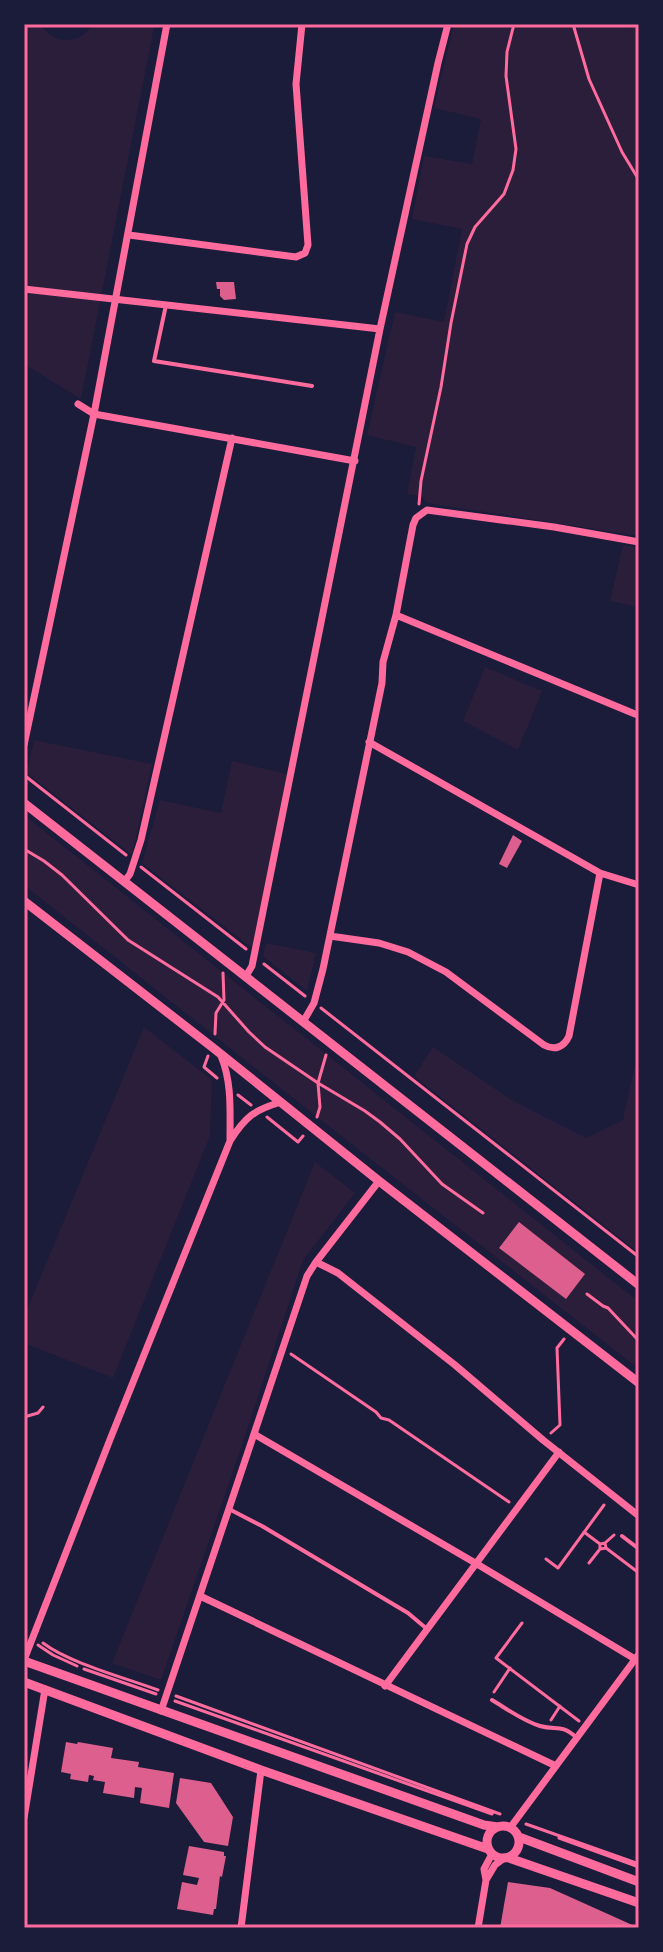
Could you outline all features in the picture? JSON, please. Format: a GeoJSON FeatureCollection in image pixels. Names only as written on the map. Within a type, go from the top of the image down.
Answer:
{"type":"FeatureCollection","features":[{"type":"Feature","properties":{"kind":"street"},"geometry":{"type":"LineString","coordinates":[[24,745],[94,414],[167,24]]}},
{"type":"Feature","properties":{"kind":"street"},"geometry":{"type":"LineString","coordinates":[[129,235],[296,257],[305,253],[308,245],[296,84],[302,24]]}},
{"type":"Feature","properties":{"kind":"street"},"geometry":{"type":"LineString","coordinates":[[246,976],[252,966],[380,329],[448,24]]}},
{"type":"Feature","properties":{"kind":"street"},"geometry":{"type":"LineString","coordinates":[[24,289],[380,329]]}},
{"type":"Feature","properties":{"kind":"street"},"geometry":{"type":"LineString","coordinates":[[78,404],[94,414],[355,461]]}},
{"type":"Feature","properties":{"kind":"street"},"geometry":{"type":"LineString","coordinates":[[124,882],[130,874],[141,840],[232,438]]}},
{"type":"Feature","properties":{"kind":"street"},"geometry":{"type":"LineString","coordinates":[[303,1022],[314,1003],[330,936],[382,683],[383,662],[396,615],[413,525],[421,513],[427,510],[443,512],[639,542]]}},
{"type":"Feature","properties":{"kind":"street"},"geometry":{"type":"LineString","coordinates":[[396,615],[635,714]]}},
{"type":"Feature","properties":{"kind":"street"},"geometry":{"type":"LineString","coordinates":[[369,742],[600,873],[639,885]]}},
{"type":"Feature","properties":{"kind":"street"},"geometry":{"type":"LineString","coordinates":[[24,803],[639,1285]]}},
{"type":"Feature","properties":{"kind":"street"},"geometry":{"type":"LineString","coordinates":[[330,936],[379,943],[408,952],[446,972],[544,1045],[559,1048],[569,1036],[600,873]]}},
{"type":"Feature","properties":{"kind":"street"},"geometry":{"type":"LineString","coordinates":[[24,901],[639,1383]]}},
{"type":"Feature","properties":{"kind":"street"},"geometry":{"type":"LineString","coordinates":[[216,1050],[226,1069],[229,1087],[230,1141]]}},
{"type":"Feature","properties":{"kind":"street"},"geometry":{"type":"LineString","coordinates":[[254,1434],[637,1656],[513,1823],[498,1827],[484,1825],[24,1660],[230,1141],[240,1125],[257,1110],[281,1102]]}},
{"type":"Feature","properties":{"kind":"street"},"geometry":{"type":"LineString","coordinates":[[161,1711],[307,1276],[379,1181]]}},
{"type":"Feature","properties":{"kind":"street"},"geometry":{"type":"LineString","coordinates":[[316,1262],[338,1273],[455,1365],[639,1516]]}},
{"type":"Feature","properties":{"kind":"street"},"geometry":{"type":"LineString","coordinates":[[385,1686],[559,1452]]}},
{"type":"Feature","properties":{"kind":"street"},"geometry":{"type":"LineString","coordinates":[[200,1596],[556,1766]]}},
{"type":"Feature","properties":{"kind":"street"},"geometry":{"type":"LineString","coordinates":[[24,1682],[261,1770],[639,1903]]}},
{"type":"Feature","properties":{"kind":"street"},"geometry":{"type":"LineString","coordinates":[[24,1818],[45,1689]]}},
{"type":"Feature","properties":{"kind":"street"},"geometry":{"type":"LineString","coordinates":[[241,1928],[261,1770]]}},
{"type":"Feature","properties":{"kind":"street"},"geometry":{"type":"LineString","coordinates":[[486,1880],[495,1865],[518,1849],[519,1837],[513,1823]]}},
{"type":"Feature","properties":{"kind":"street"},"geometry":{"type":"LineString","coordinates":[[478,1928],[486,1880],[484,1869],[490,1851],[488,1836],[498,1827]]}},
{"type":"Feature","properties":{"kind":"street"},"geometry":{"type":"LineString","coordinates":[[519,1837],[639,1882]]}},
{"type":"Feature","properties":{"kind":"lane"},"geometry":{"type":"LineString","coordinates":[[166,305],[154,361],[312,386]]}},
{"type":"Feature","properties":{"kind":"lane"},"geometry":{"type":"LineString","coordinates":[[229,1509],[408,1613],[427,1629]]}},
{"type":"Feature","properties":{"kind":"lane"},"geometry":{"type":"LineString","coordinates":[[622,1536],[639,1549]]}},
{"type":"Feature","properties":{"kind":"lane"},"geometry":{"type":"LineString","coordinates":[[492,1700],[539,1726],[568,1731],[577,1738]]}},
{"type":"Feature","properties":{"kind":"path"},"geometry":{"type":"LineString","coordinates":[[421,513],[418,500],[421,481],[467,244],[475,227],[504,194],[513,170],[516,149],[506,76],[507,52],[514,24]]}},
{"type":"Feature","properties":{"kind":"path"},"geometry":{"type":"LineString","coordinates":[[573,24],[589,79],[622,152],[639,180]]}},
{"type":"Feature","properties":{"kind":"path"},"geometry":{"type":"LineString","coordinates":[[24,775],[639,1257]]}},
{"type":"Feature","properties":{"kind":"path"},"geometry":{"type":"LineString","coordinates":[[24,849],[62,875],[128,940],[207,989],[265,1047],[380,1122],[442,1184],[483,1213]]}},
{"type":"Feature","properties":{"kind":"path"},"geometry":{"type":"LineString","coordinates":[[232,938],[222,975],[223,1003],[216,1013],[216,1050],[204,1067],[298,1142],[319,1113],[318,1083],[330,1044],[341,1024]]}},
{"type":"Feature","properties":{"kind":"path"},"geometry":{"type":"LineString","coordinates":[[587,1294],[608,1308],[639,1341]]}},
{"type":"Feature","properties":{"kind":"path"},"geometry":{"type":"LineString","coordinates":[[543,1440],[560,1425],[557,1348],[571,1330]]}},
{"type":"Feature","properties":{"kind":"path"},"geometry":{"type":"LineString","coordinates":[[281,1349],[519,1508]]}},
{"type":"Feature","properties":{"kind":"path"},"geometry":{"type":"LineString","coordinates":[[24,1417],[38,1413],[43,1407]]}},
{"type":"Feature","properties":{"kind":"path"},"geometry":{"type":"LineString","coordinates":[[546,1559],[558,1568],[604,1505]]}},
{"type":"Feature","properties":{"kind":"path"},"geometry":{"type":"LineString","coordinates":[[584,1532],[639,1573]]}},
{"type":"Feature","properties":{"kind":"path"},"geometry":{"type":"LineString","coordinates":[[589,1563],[614,1535]]}},
{"type":"Feature","properties":{"kind":"path"},"geometry":{"type":"LineString","coordinates":[[522,1623],[496,1658],[585,1726]]}},
{"type":"Feature","properties":{"kind":"path"},"geometry":{"type":"LineString","coordinates":[[31,1639],[74,1665],[166,1695],[639,1866]]}},
{"type":"Feature","properties":{"kind":"path"},"geometry":{"type":"LineString","coordinates":[[492,1700],[510,1668]]}},
{"type":"Feature","properties":{"kind":"path"},"geometry":{"type":"LineString","coordinates":[[547,1727],[560,1706]]}},
{"type":"Feature","properties":{"kind":"shaded area"},"geometry":{"type":"Polygon","coordinates":[[[24,24],[41,24],[52,36],[63,40],[80,37],[95,24],[154,27],[81,399],[24,364],[24,24]]]}},
{"type":"Feature","properties":{"kind":"shaded area"},"geometry":{"type":"Polygon","coordinates":[[[454,24],[486,24],[499,28],[500,24],[639,24],[639,536],[427,503],[421,496],[407,494],[416,447],[367,435],[395,312],[444,322],[462,229],[412,219],[424,156],[472,164],[481,119],[434,108],[454,24]]]}},
{"type":"Feature","properties":{"kind":"shaded area"},"geometry":{"type":"Polygon","coordinates":[[[623,545],[639,547],[639,607],[610,601],[623,545]]]}},
{"type":"Feature","properties":{"kind":"shaded area"},"geometry":{"type":"Polygon","coordinates":[[[485,667],[542,691],[518,750],[463,721],[485,667]]]}},
{"type":"Feature","properties":{"kind":"shaded area"},"geometry":{"type":"Polygon","coordinates":[[[34,740],[152,764],[132,855],[27,773],[34,740]]]}},
{"type":"Feature","properties":{"kind":"shaded area"},"geometry":{"type":"Polygon","coordinates":[[[232,761],[287,774],[252,948],[142,863],[160,800],[221,813],[232,761]]]}},
{"type":"Feature","properties":{"kind":"shaded area"},"geometry":{"type":"Polygon","coordinates":[[[24,815],[639,1302],[639,1369],[24,885],[24,815]]]}},
{"type":"Feature","properties":{"kind":"shaded area"},"geometry":{"type":"Polygon","coordinates":[[[266,943],[316,953],[307,991],[263,956],[266,943]]]}},
{"type":"Feature","properties":{"kind":"shaded area"},"geometry":{"type":"Polygon","coordinates":[[[144,1027],[212,1080],[210,1136],[113,1378],[24,1343],[24,1317],[144,1027]]]}},
{"type":"Feature","properties":{"kind":"shaded area"},"geometry":{"type":"Polygon","coordinates":[[[639,1046],[639,1253],[414,1076],[433,1047],[510,1099],[586,1138],[623,1120],[639,1046]]]}},
{"type":"Feature","properties":{"kind":"shaded area"},"geometry":{"type":"Polygon","coordinates":[[[315,1162],[355,1193],[303,1260],[161,1680],[112,1663],[315,1162]]]}},
{"type":"Feature","properties":{"kind":"building"},"geometry":{"type":"Polygon","coordinates":[[[216,282],[234,282],[236,299],[224,300],[216,282]]]}},
{"type":"Feature","properties":{"kind":"building"},"geometry":{"type":"Polygon","coordinates":[[[513,835],[522,841],[507,868],[499,864],[513,835]]]}},
{"type":"Feature","properties":{"kind":"building"},"geometry":{"type":"Polygon","coordinates":[[[519,1222],[585,1274],[566,1299],[499,1248],[519,1222]]]}},
{"type":"Feature","properties":{"kind":"building"},"geometry":{"type":"Polygon","coordinates":[[[66,1742],[113,1748],[111,1758],[139,1762],[138,1767],[174,1773],[169,1808],[140,1803],[142,1788],[135,1787],[134,1798],[103,1793],[105,1782],[93,1780],[94,1776],[89,1775],[88,1782],[70,1779],[71,1774],[61,1772],[66,1742]]]}},
{"type":"Feature","properties":{"kind":"building"},"geometry":{"type":"Polygon","coordinates":[[[180,1778],[211,1783],[233,1817],[228,1846],[204,1842],[176,1803],[180,1778]]]}},
{"type":"Feature","properties":{"kind":"building"},"geometry":{"type":"Polygon","coordinates":[[[189,1846],[224,1852],[226,1856],[213,1915],[177,1909],[182,1882],[197,1885],[199,1878],[183,1875],[189,1846]]]}},
{"type":"Feature","properties":{"kind":"building"},"geometry":{"type":"Polygon","coordinates":[[[508,1882],[550,1888],[639,1928],[500,1928],[508,1882]]]}}]}
